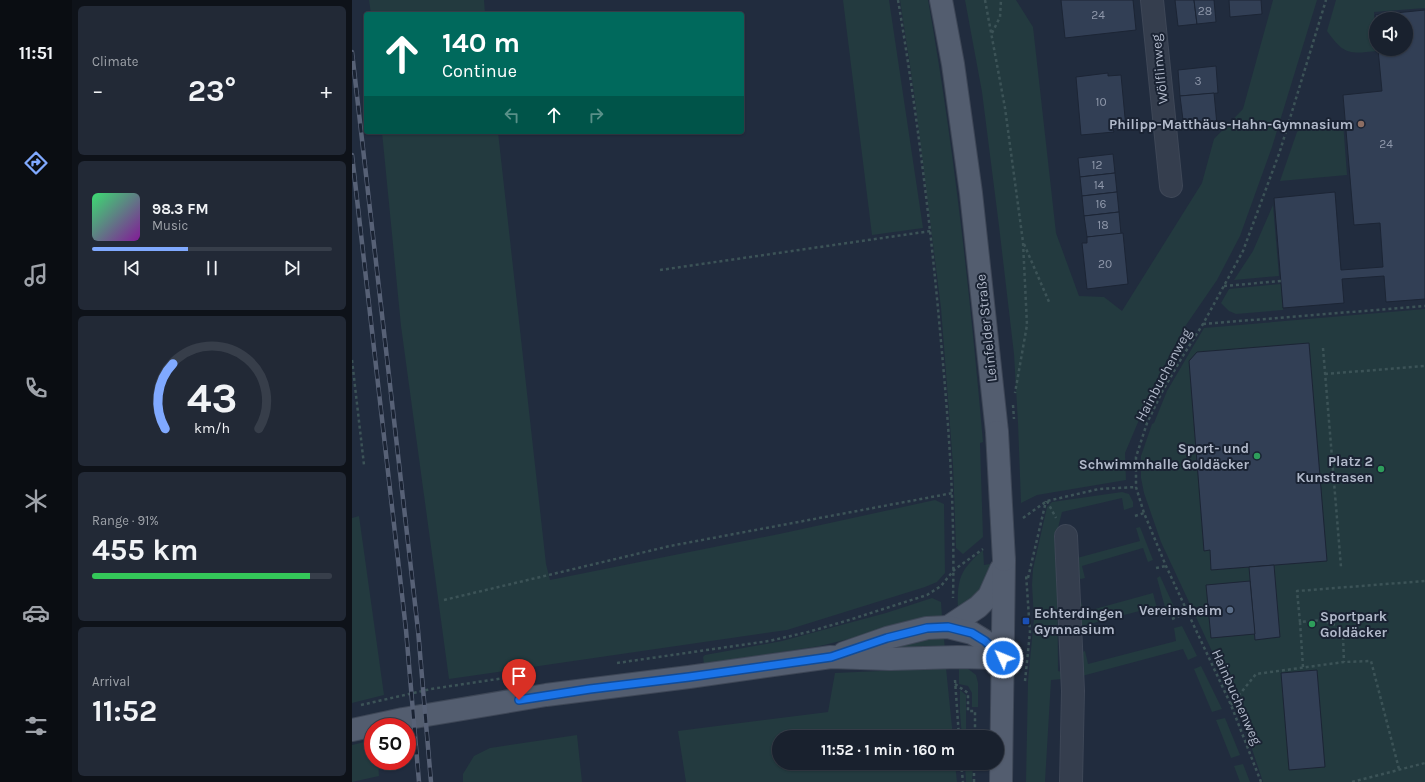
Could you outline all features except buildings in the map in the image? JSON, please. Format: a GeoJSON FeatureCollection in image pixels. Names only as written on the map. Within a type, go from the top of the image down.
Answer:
{"type":"FeatureCollection","features":[{"type":"Feature","properties":{"kind":"main road","name":"Leinfelder Straße"},"geometry":{"type":"LineString","coordinates":[[941,0],[953,64],[972,193],[997,432],[1004,561],[1001,782]]}},
{"type":"Feature","properties":{"kind":"main road"},"geometry":{"type":"LineString","coordinates":[[948,627],[978,607],[989,596],[1004,561]]}},
{"type":"Feature","properties":{"kind":"main road"},"geometry":{"type":"LineString","coordinates":[[831,657],[887,638],[927,628],[948,627],[972,633],[985,641],[1003,658]]}},
{"type":"Feature","properties":{"kind":"main road"},"geometry":{"type":"LineString","coordinates":[[352,730],[441,712],[590,689],[831,657],[890,659],[958,657],[1003,658]]}},
{"type":"Feature","properties":{"kind":"street","name":"Wölflinweg"},"geometry":{"type":"LineString","coordinates":[[1152,0],[1171,186]]}},
{"type":"Feature","properties":{"kind":"street"},"geometry":{"type":"LineString","coordinates":[[1066,536],[1073,691],[1071,782]]}},
{"type":"Feature","properties":{"kind":"path"},"geometry":{"type":"LineString","coordinates":[[898,0],[931,231],[953,493],[953,604]]}},
{"type":"Feature","properties":{"kind":"path"},"geometry":{"type":"LineString","coordinates":[[985,0],[1005,108],[1023,242],[1027,325],[1013,405]]}},
{"type":"Feature","properties":{"kind":"path"},"geometry":{"type":"LineString","coordinates":[[992,33],[1000,17],[1001,0]]}},
{"type":"Feature","properties":{"kind":"path","name":"Hainbuchenweg"},"geometry":{"type":"LineString","coordinates":[[1261,782],[1231,705],[1166,566],[1144,513],[1136,487],[1136,457],[1147,422],[1243,251],[1280,151],[1326,0]]}},
{"type":"Feature","properties":{"kind":"path"},"geometry":{"type":"LineString","coordinates":[[660,270],[931,231]]}},
{"type":"Feature","properties":{"kind":"path"},"geometry":{"type":"LineString","coordinates":[[1023,242],[1049,302]]}},
{"type":"Feature","properties":{"kind":"path"},"geometry":{"type":"LineString","coordinates":[[1223,286],[1281,281]]}},
{"type":"Feature","properties":{"kind":"path"},"geometry":{"type":"LineString","coordinates":[[1203,324],[1425,306]]}},
{"type":"Feature","properties":{"kind":"path"},"geometry":{"type":"LineString","coordinates":[[1322,348],[1341,567]]}},
{"type":"Feature","properties":{"kind":"path"},"geometry":{"type":"LineString","coordinates":[[352,360],[364,465]]}},
{"type":"Feature","properties":{"kind":"path"},"geometry":{"type":"LineString","coordinates":[[1325,374],[1425,366]]}},
{"type":"Feature","properties":{"kind":"path"},"geometry":{"type":"LineString","coordinates":[[1027,579],[1047,500],[1099,489],[1136,487]]}},
{"type":"Feature","properties":{"kind":"path"},"geometry":{"type":"LineString","coordinates":[[444,600],[670,546],[953,493]]}},
{"type":"Feature","properties":{"kind":"path"},"geometry":{"type":"LineString","coordinates":[[1136,516],[1144,513]]}},
{"type":"Feature","properties":{"kind":"path"},"geometry":{"type":"LineString","coordinates":[[1156,568],[1166,566]]}},
{"type":"Feature","properties":{"kind":"path"},"geometry":{"type":"LineString","coordinates":[[612,664],[769,641],[808,632],[926,595],[941,586],[954,570]]}},
{"type":"Feature","properties":{"kind":"path"},"geometry":{"type":"LineString","coordinates":[[1025,686],[1030,632],[1026,571]]}},
{"type":"Feature","properties":{"kind":"path"},"geometry":{"type":"LineString","coordinates":[[1303,667],[1297,591],[1425,580]]}},
{"type":"Feature","properties":{"kind":"path"},"geometry":{"type":"LineString","coordinates":[[1172,619],[1188,612]]}},
{"type":"Feature","properties":{"kind":"path"},"geometry":{"type":"LineString","coordinates":[[1300,622],[1322,620],[1337,626],[1343,636],[1344,662]]}},
{"type":"Feature","properties":{"kind":"path"},"geometry":{"type":"LineString","coordinates":[[1231,705],[1256,674],[1344,662],[1371,661],[1399,769]]}},
{"type":"Feature","properties":{"kind":"path"},"geometry":{"type":"LineString","coordinates":[[358,706],[431,689],[534,674]]}},
{"type":"Feature","properties":{"kind":"path"},"geometry":{"type":"LineString","coordinates":[[954,680],[958,730]]}},
{"type":"Feature","properties":{"kind":"path"},"geometry":{"type":"LineString","coordinates":[[955,684],[968,693],[968,711],[976,711],[975,730]]}},
{"type":"Feature","properties":{"kind":"path"},"geometry":{"type":"LineString","coordinates":[[1352,782],[1425,762]]}},
{"type":"Feature","properties":{"kind":"path"},"geometry":{"type":"LineString","coordinates":[[962,770],[963,782]]}},
{"type":"Feature","properties":{"kind":"path"},"geometry":{"type":"LineString","coordinates":[[974,770],[974,782]]}},
{"type":"Feature","properties":{"kind":"green space"},"geometry":{"type":"Polygon","coordinates":[[[369,0],[484,0],[485,12],[371,12],[369,0]]]}},
{"type":"Feature","properties":{"kind":"green space"},"geometry":{"type":"Polygon","coordinates":[[[843,0],[889,0],[923,228],[872,235],[843,0]]]}},
{"type":"Feature","properties":{"kind":"green space"},"geometry":{"type":"Polygon","coordinates":[[[900,0],[928,0],[946,110],[967,276],[983,442],[980,443],[983,537],[963,554],[956,548],[953,465],[941,308],[914,92],[900,0]]]}},
{"type":"Feature","properties":{"kind":"green space"},"geometry":{"type":"Polygon","coordinates":[[[965,0],[1016,0],[1033,27],[1056,233],[1079,296],[1104,297],[1122,311],[1202,183],[1214,139],[1243,109],[1273,0],[1317,0],[1272,147],[1240,236],[1217,280],[1184,328],[1152,389],[1125,453],[1126,480],[1037,495],[1021,503],[1014,354],[982,92],[965,0]]]}},
{"type":"Feature","properties":{"kind":"green space"},"geometry":{"type":"Polygon","coordinates":[[[1336,0],[1425,0],[1425,8],[1369,12],[1369,52],[1360,53],[1343,49],[1327,31],[1336,0]]]}},
{"type":"Feature","properties":{"kind":"green space"},"geometry":{"type":"Polygon","coordinates":[[[1343,122],[1347,175],[1280,181],[1297,132],[1305,125],[1343,122]]]}},
{"type":"Feature","properties":{"kind":"green space"},"geometry":{"type":"Polygon","coordinates":[[[382,134],[498,134],[546,564],[550,580],[784,533],[935,500],[944,504],[945,573],[937,582],[925,587],[787,630],[449,679],[401,326],[382,134]]]}},
{"type":"Feature","properties":{"kind":"green space"},"geometry":{"type":"Polygon","coordinates":[[[1273,205],[1279,276],[1234,280],[1253,251],[1273,205]]]}},
{"type":"Feature","properties":{"kind":"green space"},"geometry":{"type":"Polygon","coordinates":[[[1281,284],[1283,310],[1236,314],[1229,311],[1221,303],[1229,289],[1281,284]]]}},
{"type":"Feature","properties":{"kind":"green space","name":"Sportpark Goldäcker"},"geometry":{"type":"Polygon","coordinates":[[[1425,309],[1425,782],[1263,782],[1238,707],[1161,542],[1144,493],[1141,478],[1141,456],[1152,424],[1154,423],[1167,391],[1204,328],[1425,309]]]}},
{"type":"Feature","properties":{"kind":"green space"},"geometry":{"type":"Polygon","coordinates":[[[1122,492],[1129,494],[1133,502],[1133,507],[1124,510],[1122,498],[1062,512],[1057,532],[1058,671],[1062,672],[1062,679],[1051,680],[1045,782],[1026,782],[1028,681],[1034,618],[1032,585],[1033,569],[1047,507],[1052,502],[1122,492]]]}},
{"type":"Feature","properties":{"kind":"green space"},"geometry":{"type":"Polygon","coordinates":[[[359,516],[384,695],[352,703],[352,518],[359,516]]]}},
{"type":"Feature","properties":{"kind":"green space"},"geometry":{"type":"Polygon","coordinates":[[[1140,527],[1153,560],[1148,562],[1143,548],[1082,566],[1085,578],[1078,578],[1077,558],[1140,541],[1136,528],[1140,527]]]}},
{"type":"Feature","properties":{"kind":"green space"},"geometry":{"type":"Polygon","coordinates":[[[983,550],[984,565],[990,564],[990,578],[987,590],[958,611],[958,591],[961,576],[969,564],[983,550]]]}},
{"type":"Feature","properties":{"kind":"green space"},"geometry":{"type":"Polygon","coordinates":[[[1160,576],[1175,609],[1166,611],[1157,578],[1160,576]]]}},
{"type":"Feature","properties":{"kind":"green space"},"geometry":{"type":"Polygon","coordinates":[[[1153,593],[1158,612],[1153,613],[1151,608],[1082,626],[1083,632],[1080,630],[1080,598],[1084,612],[1153,593]]]}},
{"type":"Feature","properties":{"kind":"green space"},"geometry":{"type":"Polygon","coordinates":[[[932,598],[941,602],[942,616],[820,646],[704,664],[703,657],[705,655],[782,641],[886,613],[932,598]]]}},
{"type":"Feature","properties":{"kind":"green space"},"geometry":{"type":"Polygon","coordinates":[[[1182,626],[1197,656],[1188,660],[1183,649],[1082,676],[1082,652],[1085,651],[1088,664],[1176,641],[1174,628],[1182,626]]]}},
{"type":"Feature","properties":{"kind":"green space"},"geometry":{"type":"Polygon","coordinates":[[[944,638],[945,651],[889,652],[888,646],[944,638]]]}},
{"type":"Feature","properties":{"kind":"green space"},"geometry":{"type":"Polygon","coordinates":[[[959,666],[967,668],[976,675],[978,683],[978,707],[972,707],[972,693],[968,686],[959,684],[959,666]]]}},
{"type":"Feature","properties":{"kind":"green space"},"geometry":{"type":"Polygon","coordinates":[[[1201,666],[1222,709],[1212,712],[1194,669],[1201,666]]]}},
{"type":"Feature","properties":{"kind":"green space"},"geometry":{"type":"Polygon","coordinates":[[[946,668],[952,730],[772,730],[772,770],[956,770],[957,782],[686,782],[678,731],[828,712],[835,673],[946,668]]]}},
{"type":"Feature","properties":{"kind":"green space"},"geometry":{"type":"Polygon","coordinates":[[[960,690],[966,695],[966,730],[961,730],[960,690]]]}},
{"type":"Feature","properties":{"kind":"green space"},"geometry":{"type":"Polygon","coordinates":[[[1225,718],[1240,755],[1231,758],[1216,720],[1225,718]]]}},
{"type":"Feature","properties":{"kind":"green space"},"geometry":{"type":"Polygon","coordinates":[[[577,735],[582,782],[463,782],[463,774],[474,756],[490,748],[577,735]]]}},
{"type":"Feature","properties":{"kind":"green space"},"geometry":{"type":"Polygon","coordinates":[[[364,742],[364,770],[379,770],[379,776],[352,782],[352,745],[364,742]]]}},
{"type":"Feature","properties":{"kind":"green space"},"geometry":{"type":"Polygon","coordinates":[[[1243,764],[1250,782],[1240,782],[1234,766],[1243,764]]]}},
{"type":"Feature","properties":{"kind":"green space"},"geometry":{"type":"Polygon","coordinates":[[[965,770],[973,770],[972,782],[966,782],[965,770]]]}},
{"type":"Feature","properties":{"kind":"railway"},"geometry":{"type":"LineString","coordinates":[[352,52],[418,630],[431,782]]}},
{"type":"Feature","properties":{"kind":"railway"},"geometry":{"type":"LineString","coordinates":[[352,155],[406,630],[419,782]]}},
{"type":"Feature","properties":{"kind":"place","name":"Philipp-Matthäus-Hahn-Gymnasium"},"geometry":{"type":"Point","coordinates":[1361,124]}},
{"type":"Feature","properties":{"kind":"place","name":"Sport- und Schwimmhalle Goldäcker"},"geometry":{"type":"Point","coordinates":[1257,456]}},
{"type":"Feature","properties":{"kind":"place","name":"Platz 2 Kunstrasen"},"geometry":{"type":"Point","coordinates":[1381,469]}},
{"type":"Feature","properties":{"kind":"place","name":"Vereinsheim"},"geometry":{"type":"Point","coordinates":[1230,610]}},
{"type":"Feature","properties":{"kind":"place","name":"Echterdingen Gymnasium"},"geometry":{"type":"Point","coordinates":[1026,621]}},
{"type":"Feature","properties":{"kind":"place","name":"Sportpark Goldäcker"},"geometry":{"type":"Point","coordinates":[1312,624]}},
{"type":"Feature","properties":{"kind":"route"},"geometry":{"type":"LineString","coordinates":[[519,700],[546,695],[831,657],[887,638],[927,628],[948,627],[972,633],[985,641],[1003,658]]}}]}
